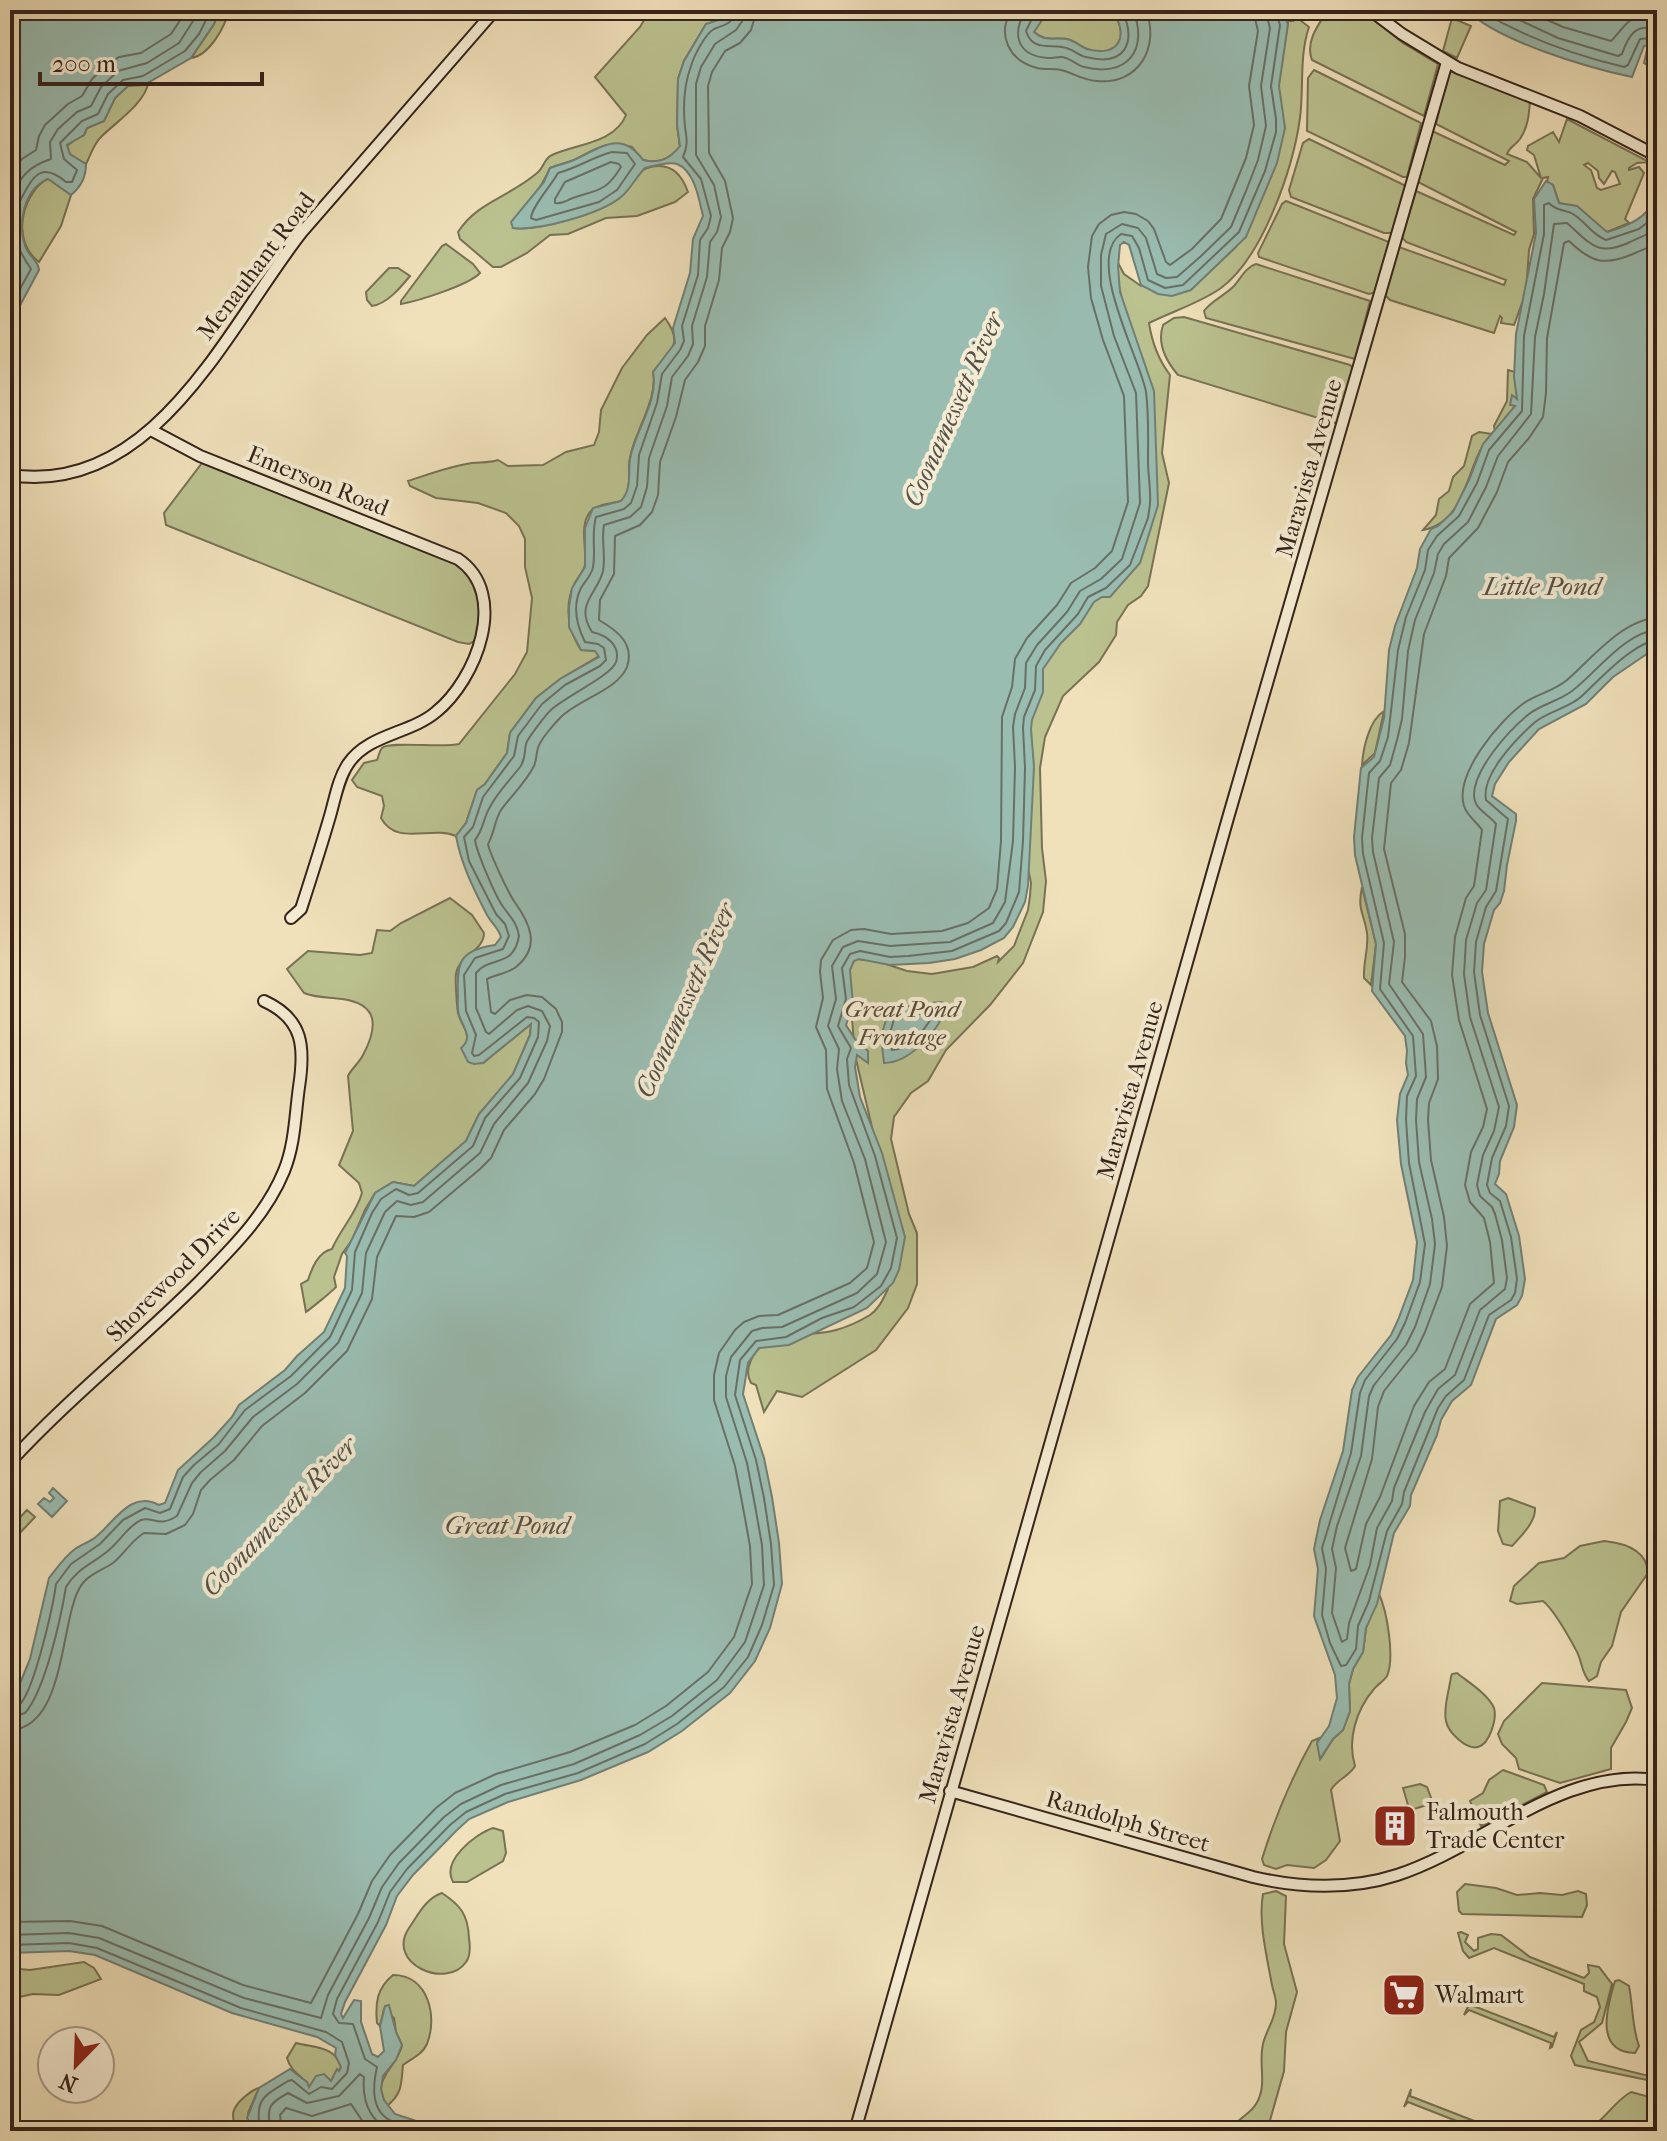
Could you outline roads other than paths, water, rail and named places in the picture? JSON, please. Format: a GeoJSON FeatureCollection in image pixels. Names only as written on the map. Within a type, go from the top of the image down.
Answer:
{"type":"FeatureCollection","features":[{"type":"Feature","properties":{"kind":"main road","name":"Menauhant Road"},"geometry":{"type":"LineString","coordinates":[[10,475],[48,477],[75,472],[122,452],[151,430],[201,373],[302,232],[495,10]]}},
{"type":"Feature","properties":{"kind":"main road"},"geometry":{"type":"LineString","coordinates":[[1370,10],[1447,62],[1580,116],[1657,156]]}},
{"type":"Feature","properties":{"kind":"main road","name":"Maravista Avenue"},"geometry":{"type":"LineString","coordinates":[[855,2131],[1447,62]]}},
{"type":"Feature","properties":{"kind":"main road","name":"Emerson Road"},"geometry":{"type":"LineString","coordinates":[[151,430],[200,456],[447,553],[471,568],[480,583],[484,612],[480,641],[469,668],[434,714],[369,745],[349,762],[339,784],[301,909],[291,918]]}},
{"type":"Feature","properties":{"kind":"main road","name":"Shorewood Drive"},"geometry":{"type":"LineString","coordinates":[[10,1462],[236,1245],[279,1182],[291,1147],[302,1050],[299,1033],[288,1016],[264,1001]]}},
{"type":"Feature","properties":{"kind":"main road","name":"Randolph Street"},"geometry":{"type":"LineString","coordinates":[[950,1791],[1253,1877],[1295,1885],[1342,1884],[1390,1877],[1434,1860],[1577,1788],[1614,1779],[1657,1780]]}},
{"type":"Feature","properties":{"kind":"water"},"geometry":{"type":"Polygon","coordinates":[[[10,10],[219,10],[214,24],[191,58],[144,85],[128,86],[115,98],[104,121],[87,128],[84,135],[67,145],[70,154],[86,164],[82,181],[75,192],[71,195],[48,179],[33,191],[24,209],[22,229],[26,248],[39,270],[10,324],[10,10]]]}},
{"type":"Feature","properties":{"kind":"water","name":"Great Pond"},"geometry":{"type":"Polygon","coordinates":[[[729,10],[1043,10],[1044,17],[1034,32],[1038,35],[1070,40],[1098,51],[1107,50],[1118,43],[1120,28],[1112,10],[1281,10],[1288,24],[1279,86],[1285,128],[1277,163],[1246,237],[1191,290],[1172,296],[1158,294],[1141,285],[1129,245],[1124,242],[1120,245],[1120,292],[1154,391],[1158,505],[1140,563],[1110,597],[1094,602],[1043,669],[1043,692],[1031,729],[1034,767],[1028,886],[1025,902],[1013,927],[1004,938],[955,959],[890,965],[859,959],[854,961],[850,970],[853,1005],[846,1025],[868,1051],[868,1063],[857,1055],[855,1067],[860,1097],[882,1153],[905,1237],[899,1270],[893,1283],[867,1308],[789,1345],[759,1348],[748,1363],[743,1394],[764,1458],[779,1543],[782,1584],[770,1628],[755,1661],[730,1693],[682,1731],[648,1752],[581,1780],[508,1802],[469,1819],[413,1875],[397,1896],[386,1925],[341,2014],[343,2018],[354,2000],[361,2001],[361,2022],[372,2054],[378,2057],[384,2051],[380,2026],[385,2006],[389,2005],[402,2045],[396,2060],[383,2076],[381,2089],[384,2100],[395,2114],[416,2121],[431,2131],[254,2131],[247,2118],[259,2088],[290,2069],[309,2087],[316,2076],[324,2074],[331,2081],[341,2067],[335,2055],[336,2048],[317,2037],[232,2013],[95,1955],[69,1951],[10,1953],[10,1708],[30,1659],[49,1578],[71,1552],[97,1536],[124,1509],[140,1501],[159,1505],[165,1503],[178,1470],[213,1438],[239,1405],[285,1370],[324,1332],[345,1288],[345,1253],[375,1193],[393,1182],[414,1186],[466,1141],[479,1114],[513,1074],[530,1035],[531,1024],[483,1063],[468,1062],[461,1048],[467,1036],[458,1010],[460,966],[467,954],[495,945],[501,937],[473,886],[456,836],[466,823],[477,790],[485,784],[507,753],[510,733],[536,698],[560,679],[599,657],[595,651],[581,650],[569,627],[572,588],[585,567],[585,528],[593,508],[621,501],[627,491],[630,459],[653,393],[653,372],[675,343],[673,328],[690,273],[693,239],[703,216],[688,173],[677,164],[670,163],[645,168],[621,197],[584,215],[524,228],[513,228],[511,222],[544,182],[550,168],[608,144],[625,145],[643,160],[649,161],[664,159],[676,150],[680,146],[678,79],[684,61],[706,24],[722,19],[729,10]]]}},
{"type":"Feature","properties":{"kind":"water"},"geometry":{"type":"Polygon","coordinates":[[[1467,10],[1657,10],[1657,71],[1644,63],[1648,45],[1644,46],[1632,77],[1569,60],[1521,42],[1499,32],[1467,10]]]}},
{"type":"Feature","properties":{"kind":"water","name":"Little Pond"},"geometry":{"type":"Polygon","coordinates":[[[1546,181],[1553,185],[1559,203],[1577,206],[1607,232],[1636,220],[1657,197],[1657,647],[1613,677],[1586,704],[1539,729],[1509,762],[1495,784],[1492,796],[1516,814],[1516,821],[1504,891],[1494,910],[1484,944],[1482,972],[1488,1013],[1517,1105],[1514,1127],[1500,1161],[1495,1184],[1506,1194],[1519,1236],[1525,1279],[1522,1296],[1517,1305],[1496,1319],[1471,1385],[1452,1401],[1441,1420],[1411,1495],[1410,1506],[1394,1533],[1377,1604],[1366,1628],[1363,1652],[1349,1684],[1350,1711],[1343,1730],[1320,1759],[1317,1743],[1329,1726],[1337,1698],[1335,1675],[1314,1616],[1318,1569],[1314,1549],[1320,1520],[1343,1451],[1352,1390],[1398,1320],[1413,1280],[1417,1242],[1401,1164],[1397,1120],[1400,1094],[1408,1075],[1405,1036],[1372,991],[1376,944],[1355,855],[1361,768],[1374,757],[1384,718],[1389,650],[1417,568],[1420,549],[1431,529],[1453,512],[1483,444],[1515,406],[1510,405],[1512,395],[1517,399],[1514,377],[1516,334],[1536,233],[1534,199],[1546,181]]]}},
{"type":"Feature","properties":{"kind":"water"},"geometry":{"type":"Polygon","coordinates":[[[947,1004],[944,1014],[923,1043],[904,1057],[884,1063],[881,1037],[888,1013],[914,1005],[947,1004]]]}},
{"type":"Feature","properties":{"kind":"water"},"geometry":{"type":"Polygon","coordinates":[[[53,1488],[67,1501],[52,1517],[38,1504],[44,1498],[50,1502],[54,1498],[49,1493],[53,1488]]]}},
{"type":"Feature","properties":{"kind":"place","name":"Falmouth Trade Center"},"geometry":{"type":"Point","coordinates":[1395,1826]}},
{"type":"Feature","properties":{"kind":"place","name":"Walmart"},"geometry":{"type":"Point","coordinates":[1404,1995]}},
{"type":"Feature","properties":{"kind":"water label","name":"Coonamessett River"},"geometry":{"type":"Point","coordinates":[953,409]}},
{"type":"Feature","properties":{"kind":"water label","name":"Coonamessett River"},"geometry":{"type":"Point","coordinates":[685,1000]}},
{"type":"Feature","properties":{"kind":"water label","name":"Coonamessett River"},"geometry":{"type":"Point","coordinates":[279,1516]}},
{"type":"Feature","properties":{"kind":"park label","name":"Great Pond Frontage"},"geometry":{"type":"Point","coordinates":[902,1023]}}]}
